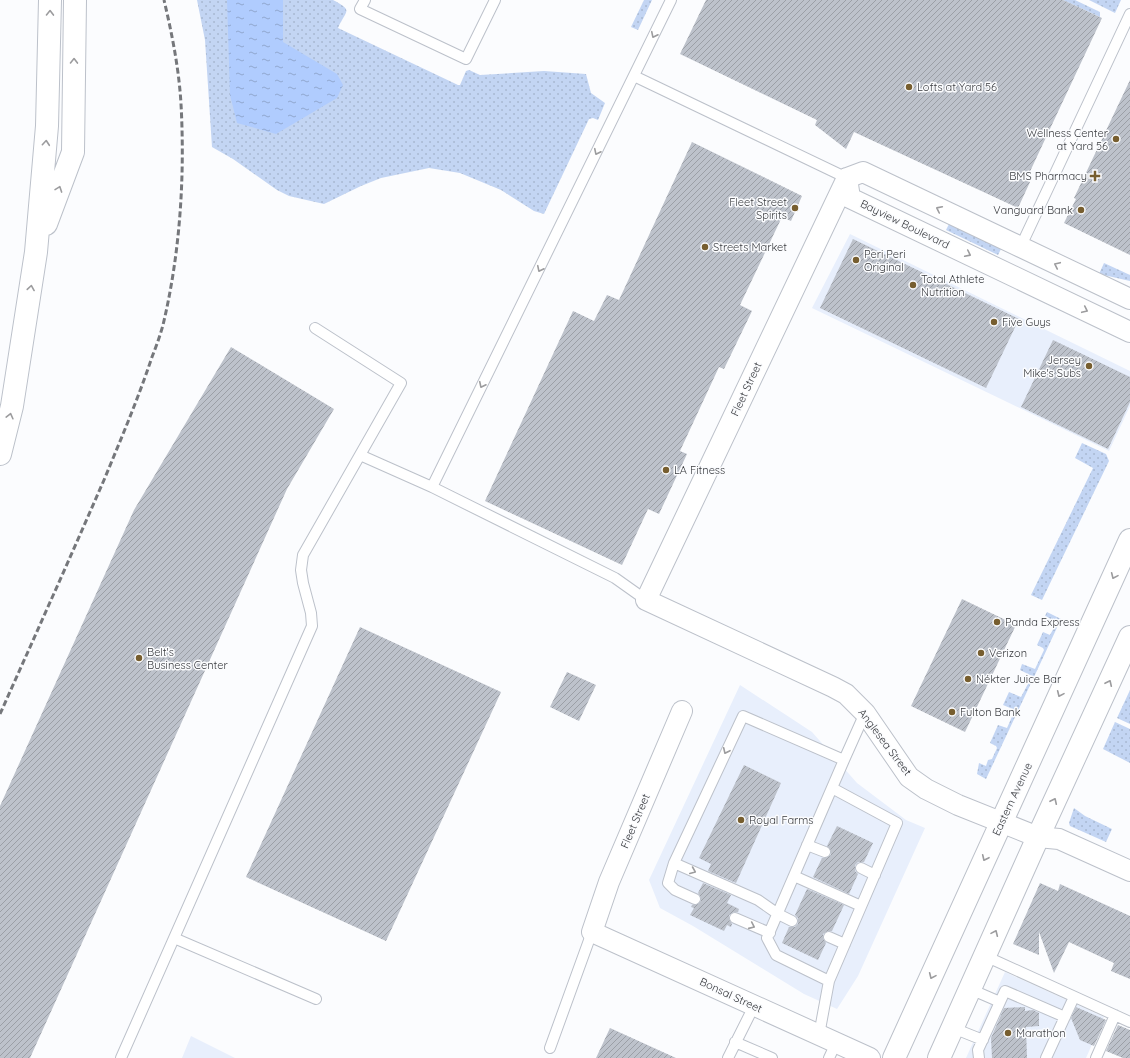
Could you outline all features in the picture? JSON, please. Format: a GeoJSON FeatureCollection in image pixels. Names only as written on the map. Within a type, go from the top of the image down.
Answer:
{"type":"FeatureCollection","features":[{"type":"Feature","properties":{"kind":"main road"},"geometry":{"type":"LineString","coordinates":[[0,454],[12,406],[36,252],[48,126],[50,0]]}},
{"type":"Feature","properties":{"kind":"main road"},"geometry":{"type":"LineString","coordinates":[[36,252],[73,152],[75,0]]}},
{"type":"Feature","properties":{"kind":"main road","name":"Eastern Avenue"},"geometry":{"type":"LineString","coordinates":[[894,1058],[1130,540]]}},
{"type":"Feature","properties":{"kind":"main road"},"geometry":{"type":"LineString","coordinates":[[939,1058],[1130,637]]}},
{"type":"Feature","properties":{"kind":"street"},"geometry":{"type":"LineString","coordinates":[[847,178],[863,172],[1130,299]]}},
{"type":"Feature","properties":{"kind":"street","name":"Bayview Boulevard"},"geometry":{"type":"LineString","coordinates":[[847,178],[850,198],[1130,332]]}},
{"type":"Feature","properties":{"kind":"street","name":"Fleet Street"},"geometry":{"type":"LineString","coordinates":[[646,600],[847,178]]}},
{"type":"Feature","properties":{"kind":"street","name":"Anglesea Street"},"geometry":{"type":"LineString","coordinates":[[646,600],[833,686],[846,694],[865,713],[909,777],[926,789],[941,797],[1038,837],[1059,839],[1130,870]]}},
{"type":"Feature","properties":{"kind":"street","name":"Fleet Street"},"geometry":{"type":"LineString","coordinates":[[592,932],[609,882],[682,711]]}},
{"type":"Feature","properties":{"kind":"street","name":"Bonsal Street"},"geometry":{"type":"LineString","coordinates":[[592,932],[754,1006],[828,1045],[870,1058]]}},
{"type":"Feature","properties":{"kind":"lane"},"geometry":{"type":"LineString","coordinates":[[364,0],[360,9],[466,59],[494,0]]}},
{"type":"Feature","properties":{"kind":"lane"},"geometry":{"type":"LineString","coordinates":[[432,487],[671,0]]}},
{"type":"Feature","properties":{"kind":"lane"},"geometry":{"type":"LineString","coordinates":[[1020,248],[1130,14]]}},
{"type":"Feature","properties":{"kind":"lane"},"geometry":{"type":"LineString","coordinates":[[634,76],[847,178]]}},
{"type":"Feature","properties":{"kind":"lane"},"geometry":{"type":"LineString","coordinates":[[121,1058],[312,626],[311,613],[301,570],[303,555],[401,383],[315,328]]}},
{"type":"Feature","properties":{"kind":"lane"},"geometry":{"type":"LineString","coordinates":[[360,455],[432,487],[615,578],[646,600]]}},
{"type":"Feature","properties":{"kind":"lane"},"geometry":{"type":"LineString","coordinates":[[829,981],[776,955],[768,938],[865,713]]}},
{"type":"Feature","properties":{"kind":"lane"},"geometry":{"type":"LineString","coordinates":[[695,899],[675,890],[668,883],[674,863],[743,716],[844,760]]}},
{"type":"Feature","properties":{"kind":"lane"},"geometry":{"type":"LineString","coordinates":[[828,1045],[829,981],[897,823],[832,788]]}},
{"type":"Feature","properties":{"kind":"lane"},"geometry":{"type":"LineString","coordinates":[[808,845],[825,852]]}},
{"type":"Feature","properties":{"kind":"lane"},"geometry":{"type":"LineString","coordinates":[[674,863],[758,900],[778,914],[792,921]]}},
{"type":"Feature","properties":{"kind":"lane"},"geometry":{"type":"LineString","coordinates":[[861,868],[875,875]]}},
{"type":"Feature","properties":{"kind":"lane"},"geometry":{"type":"LineString","coordinates":[[794,876],[861,906]]}},
{"type":"Feature","properties":{"kind":"lane"},"geometry":{"type":"LineString","coordinates":[[735,918],[770,934]]}},
{"type":"Feature","properties":{"kind":"lane"},"geometry":{"type":"LineString","coordinates":[[550,1048],[592,932]]}},
{"type":"Feature","properties":{"kind":"lane"},"geometry":{"type":"LineString","coordinates":[[829,937],[845,944]]}},
{"type":"Feature","properties":{"kind":"lane"},"geometry":{"type":"LineString","coordinates":[[174,938],[316,998]]}},
{"type":"Feature","properties":{"kind":"lane"},"geometry":{"type":"LineString","coordinates":[[985,956],[1130,1022]]}},
{"type":"Feature","properties":{"kind":"lane"},"geometry":{"type":"LineString","coordinates":[[970,989],[1000,1002]]}},
{"type":"Feature","properties":{"kind":"lane"},"geometry":{"type":"LineString","coordinates":[[979,1058],[978,1050],[1005,991],[1065,1017]]}},
{"type":"Feature","properties":{"kind":"lane"},"geometry":{"type":"LineString","coordinates":[[1046,1058],[1074,997]]}},
{"type":"Feature","properties":{"kind":"lane"},"geometry":{"type":"LineString","coordinates":[[728,1058],[754,1006]]}},
{"type":"Feature","properties":{"kind":"lane"},"geometry":{"type":"LineString","coordinates":[[1096,1058],[1115,1015]]}},
{"type":"Feature","properties":{"kind":"lane"},"geometry":{"type":"LineString","coordinates":[[952,1028],[982,1040]]}},
{"type":"Feature","properties":{"kind":"lane"},"geometry":{"type":"LineString","coordinates":[[735,1042],[772,1058]]}},
{"type":"Feature","properties":{"kind":"shaded area"},"geometry":{"type":"Polygon","coordinates":[[[197,0],[333,0],[344,6],[346,9],[338,28],[458,85],[460,85],[466,71],[469,70],[480,75],[544,71],[586,74],[591,93],[605,103],[598,120],[593,118],[589,119],[544,214],[534,211],[501,190],[460,173],[429,168],[381,178],[324,204],[289,196],[277,190],[233,159],[212,147],[205,40],[197,0]]]}},
{"type":"Feature","properties":{"kind":"shaded area"},"geometry":{"type":"Polygon","coordinates":[[[644,0],[652,0],[638,30],[631,27],[644,0]]]}},
{"type":"Feature","properties":{"kind":"shaded area"},"geometry":{"type":"Polygon","coordinates":[[[1063,0],[1075,0],[1100,12],[1100,17],[1063,0]]]}},
{"type":"Feature","properties":{"kind":"shaded area"},"geometry":{"type":"Polygon","coordinates":[[[1089,0],[1121,0],[1115,13],[1089,0]]]}},
{"type":"Feature","properties":{"kind":"shaded area"},"geometry":{"type":"Polygon","coordinates":[[[950,222],[1002,247],[998,255],[946,230],[950,222]]]}},
{"type":"Feature","properties":{"kind":"shaded area"},"geometry":{"type":"Polygon","coordinates":[[[850,234],[1130,371],[1130,406],[1109,451],[812,308],[850,234]]]}},
{"type":"Feature","properties":{"kind":"shaded area"},"geometry":{"type":"Polygon","coordinates":[[[1104,263],[1130,275],[1130,281],[1099,274],[1104,263]]]}},
{"type":"Feature","properties":{"kind":"shaded area"},"geometry":{"type":"Polygon","coordinates":[[[1082,443],[1106,454],[1109,461],[1042,600],[1031,595],[1093,468],[1075,458],[1082,443]]]}},
{"type":"Feature","properties":{"kind":"shaded area"},"geometry":{"type":"Polygon","coordinates":[[[1047,612],[1061,619],[1034,677],[1020,670],[1022,664],[1035,669],[1044,650],[1037,645],[1043,632],[1050,635],[1057,622],[1045,616],[1047,612]]]}},
{"type":"Feature","properties":{"kind":"shaded area"},"geometry":{"type":"Polygon","coordinates":[[[1030,680],[1032,681],[986,779],[977,774],[979,763],[986,766],[988,760],[992,759],[997,748],[990,743],[998,725],[1007,728],[1015,710],[1003,705],[1009,692],[1021,697],[1030,680]]]}},
{"type":"Feature","properties":{"kind":"shaded area"},"geometry":{"type":"Polygon","coordinates":[[[740,685],[812,732],[857,783],[906,820],[925,828],[858,976],[837,1009],[804,994],[693,926],[660,908],[649,880],[740,685]]]}},
{"type":"Feature","properties":{"kind":"shaded area"},"geometry":{"type":"Polygon","coordinates":[[[1130,690],[1130,724],[1117,718],[1130,690]]]}},
{"type":"Feature","properties":{"kind":"shaded area"},"geometry":{"type":"Polygon","coordinates":[[[1115,722],[1130,729],[1130,763],[1103,749],[1115,722]]]}},
{"type":"Feature","properties":{"kind":"shaded area"},"geometry":{"type":"Polygon","coordinates":[[[1074,808],[1085,816],[1112,829],[1106,842],[1070,826],[1069,823],[1074,808]]]}},
{"type":"Feature","properties":{"kind":"shaded area"},"geometry":{"type":"Polygon","coordinates":[[[1005,972],[1104,1017],[1086,1058],[966,1058],[1005,972]]]}},
{"type":"Feature","properties":{"kind":"shaded area"},"geometry":{"type":"Polygon","coordinates":[[[191,1036],[235,1058],[182,1058],[191,1036]]]}},
{"type":"Feature","properties":{"kind":"water"},"geometry":{"type":"Polygon","coordinates":[[[227,0],[283,0],[283,42],[337,74],[343,85],[337,98],[276,134],[237,123],[230,95],[227,0]]]}},
{"type":"Feature","properties":{"kind":"building","name":"Lofts at Yard 56"},"geometry":{"type":"Polygon","coordinates":[[[706,0],[1063,0],[1102,18],[1026,180],[1030,182],[1018,208],[854,132],[846,149],[815,125],[817,120],[680,54],[706,0]]]}},
{"type":"Feature","properties":{"kind":"building","name":"Wellness Center at Yard 56"},"geometry":{"type":"Polygon","coordinates":[[[1130,80],[1130,255],[1064,223],[1076,199],[1074,198],[1130,80]]]}},
{"type":"Feature","properties":{"kind":"building"},"geometry":{"type":"Polygon","coordinates":[[[692,142],[802,196],[791,221],[782,217],[740,305],[752,311],[724,369],[719,367],[680,451],[687,454],[659,514],[648,509],[622,565],[485,501],[573,311],[594,321],[607,295],[619,300],[692,142]]]}},
{"type":"Feature","properties":{"kind":"building"},"geometry":{"type":"Polygon","coordinates":[[[853,239],[1019,319],[986,388],[820,308],[853,239]]]}},
{"type":"Feature","properties":{"kind":"building"},"geometry":{"type":"Polygon","coordinates":[[[1053,340],[1130,377],[1130,402],[1108,449],[1021,407],[1053,340]]]}},
{"type":"Feature","properties":{"kind":"building","name":"Belt's Business Center"},"geometry":{"type":"Polygon","coordinates":[[[231,347],[334,409],[287,489],[30,1058],[0,1058],[0,806],[134,510],[231,347]]]}},
{"type":"Feature","properties":{"kind":"building"},"geometry":{"type":"Polygon","coordinates":[[[962,599],[1016,625],[965,732],[911,706],[962,599]]]}},
{"type":"Feature","properties":{"kind":"building"},"geometry":{"type":"Polygon","coordinates":[[[360,627],[501,692],[386,941],[246,877],[360,627]]]}},
{"type":"Feature","properties":{"kind":"building"},"geometry":{"type":"Polygon","coordinates":[[[567,672],[596,685],[579,721],[550,707],[567,672]]]}},
{"type":"Feature","properties":{"kind":"building","name":"Royal Farms"},"geometry":{"type":"Polygon","coordinates":[[[744,765],[781,783],[736,883],[708,871],[711,864],[699,858],[744,765]]]}},
{"type":"Feature","properties":{"kind":"building"},"geometry":{"type":"Polygon","coordinates":[[[837,826],[873,843],[864,862],[858,862],[855,865],[855,871],[858,874],[849,894],[813,877],[822,858],[826,858],[831,855],[831,851],[827,846],[837,826]]]}},
{"type":"Feature","properties":{"kind":"building"},"geometry":{"type":"Polygon","coordinates":[[[703,883],[731,895],[727,903],[739,909],[738,912],[734,912],[729,915],[729,919],[732,924],[731,927],[727,925],[724,931],[690,915],[694,908],[691,907],[692,905],[698,904],[701,901],[698,893],[703,883]]]}},
{"type":"Feature","properties":{"kind":"building"},"geometry":{"type":"Polygon","coordinates":[[[1040,883],[1058,891],[1060,884],[1130,916],[1130,979],[1111,971],[1114,963],[1069,942],[1054,973],[1039,932],[1039,955],[1013,944],[1040,883]]]}},
{"type":"Feature","properties":{"kind":"building"},"geometry":{"type":"Polygon","coordinates":[[[807,889],[844,905],[832,931],[828,931],[823,934],[823,938],[826,943],[818,960],[782,943],[789,927],[795,927],[798,924],[798,918],[795,915],[807,889]]]}},
{"type":"Feature","properties":{"kind":"building","name":"Marathon"},"geometry":{"type":"Polygon","coordinates":[[[1025,1007],[1025,1011],[1033,1010],[1039,1013],[1039,1026],[1026,1027],[1027,1058],[992,1058],[991,1038],[1004,1008],[1025,1007]]]}},
{"type":"Feature","properties":{"kind":"building"},"geometry":{"type":"Polygon","coordinates":[[[1076,1007],[1106,1020],[1094,1046],[1080,1040],[1071,1018],[1076,1007]]]}},
{"type":"Feature","properties":{"kind":"building"},"geometry":{"type":"Polygon","coordinates":[[[1118,1025],[1130,1030],[1130,1058],[1123,1058],[1106,1051],[1118,1025]]]}},
{"type":"Feature","properties":{"kind":"building"},"geometry":{"type":"Polygon","coordinates":[[[610,1028],[676,1058],[596,1058],[610,1028]]]}},
{"type":"Feature","properties":{"kind":"railway"},"geometry":{"type":"LineString","coordinates":[[0,714],[104,480],[135,404],[163,325],[174,271],[182,187],[182,132],[179,78],[164,0]]}},
{"type":"Feature","properties":{"kind":"place","name":"Lofts at Yard 56"},"geometry":{"type":"Point","coordinates":[909,87]}},
{"type":"Feature","properties":{"kind":"place","name":"Wellness Center at Yard 56"},"geometry":{"type":"Point","coordinates":[1116,139]}},
{"type":"Feature","properties":{"kind":"place","name":"BMS Pharmacy"},"geometry":{"type":"Point","coordinates":[1095,176]}},
{"type":"Feature","properties":{"kind":"place","name":"Fleet Street Spirits"},"geometry":{"type":"Point","coordinates":[795,208]}},
{"type":"Feature","properties":{"kind":"place","name":"Vanguard Bank"},"geometry":{"type":"Point","coordinates":[1081,210]}},
{"type":"Feature","properties":{"kind":"place","name":"Streets Market"},"geometry":{"type":"Point","coordinates":[705,247]}},
{"type":"Feature","properties":{"kind":"place","name":"Peri Peri Original"},"geometry":{"type":"Point","coordinates":[856,260]}},
{"type":"Feature","properties":{"kind":"place","name":"Total Athlete Nutrition"},"geometry":{"type":"Point","coordinates":[913,285]}},
{"type":"Feature","properties":{"kind":"place","name":"Five Guys"},"geometry":{"type":"Point","coordinates":[994,322]}},
{"type":"Feature","properties":{"kind":"place","name":"Jersey Mike's Subs"},"geometry":{"type":"Point","coordinates":[1089,366]}},
{"type":"Feature","properties":{"kind":"place","name":"LA Fitness"},"geometry":{"type":"Point","coordinates":[666,470]}},
{"type":"Feature","properties":{"kind":"place","name":"Panda Express"},"geometry":{"type":"Point","coordinates":[997,622]}},
{"type":"Feature","properties":{"kind":"place","name":"Verizon"},"geometry":{"type":"Point","coordinates":[981,653]}},
{"type":"Feature","properties":{"kind":"place","name":"Belt's Business Center"},"geometry":{"type":"Point","coordinates":[139,658]}},
{"type":"Feature","properties":{"kind":"place","name":"Nékter Juice Bar"},"geometry":{"type":"Point","coordinates":[968,679]}},
{"type":"Feature","properties":{"kind":"place","name":"Fulton Bank"},"geometry":{"type":"Point","coordinates":[952,712]}},
{"type":"Feature","properties":{"kind":"place","name":"Royal Farms"},"geometry":{"type":"Point","coordinates":[741,820]}},
{"type":"Feature","properties":{"kind":"place","name":"Marathon"},"geometry":{"type":"Point","coordinates":[1008,1033]}}]}
